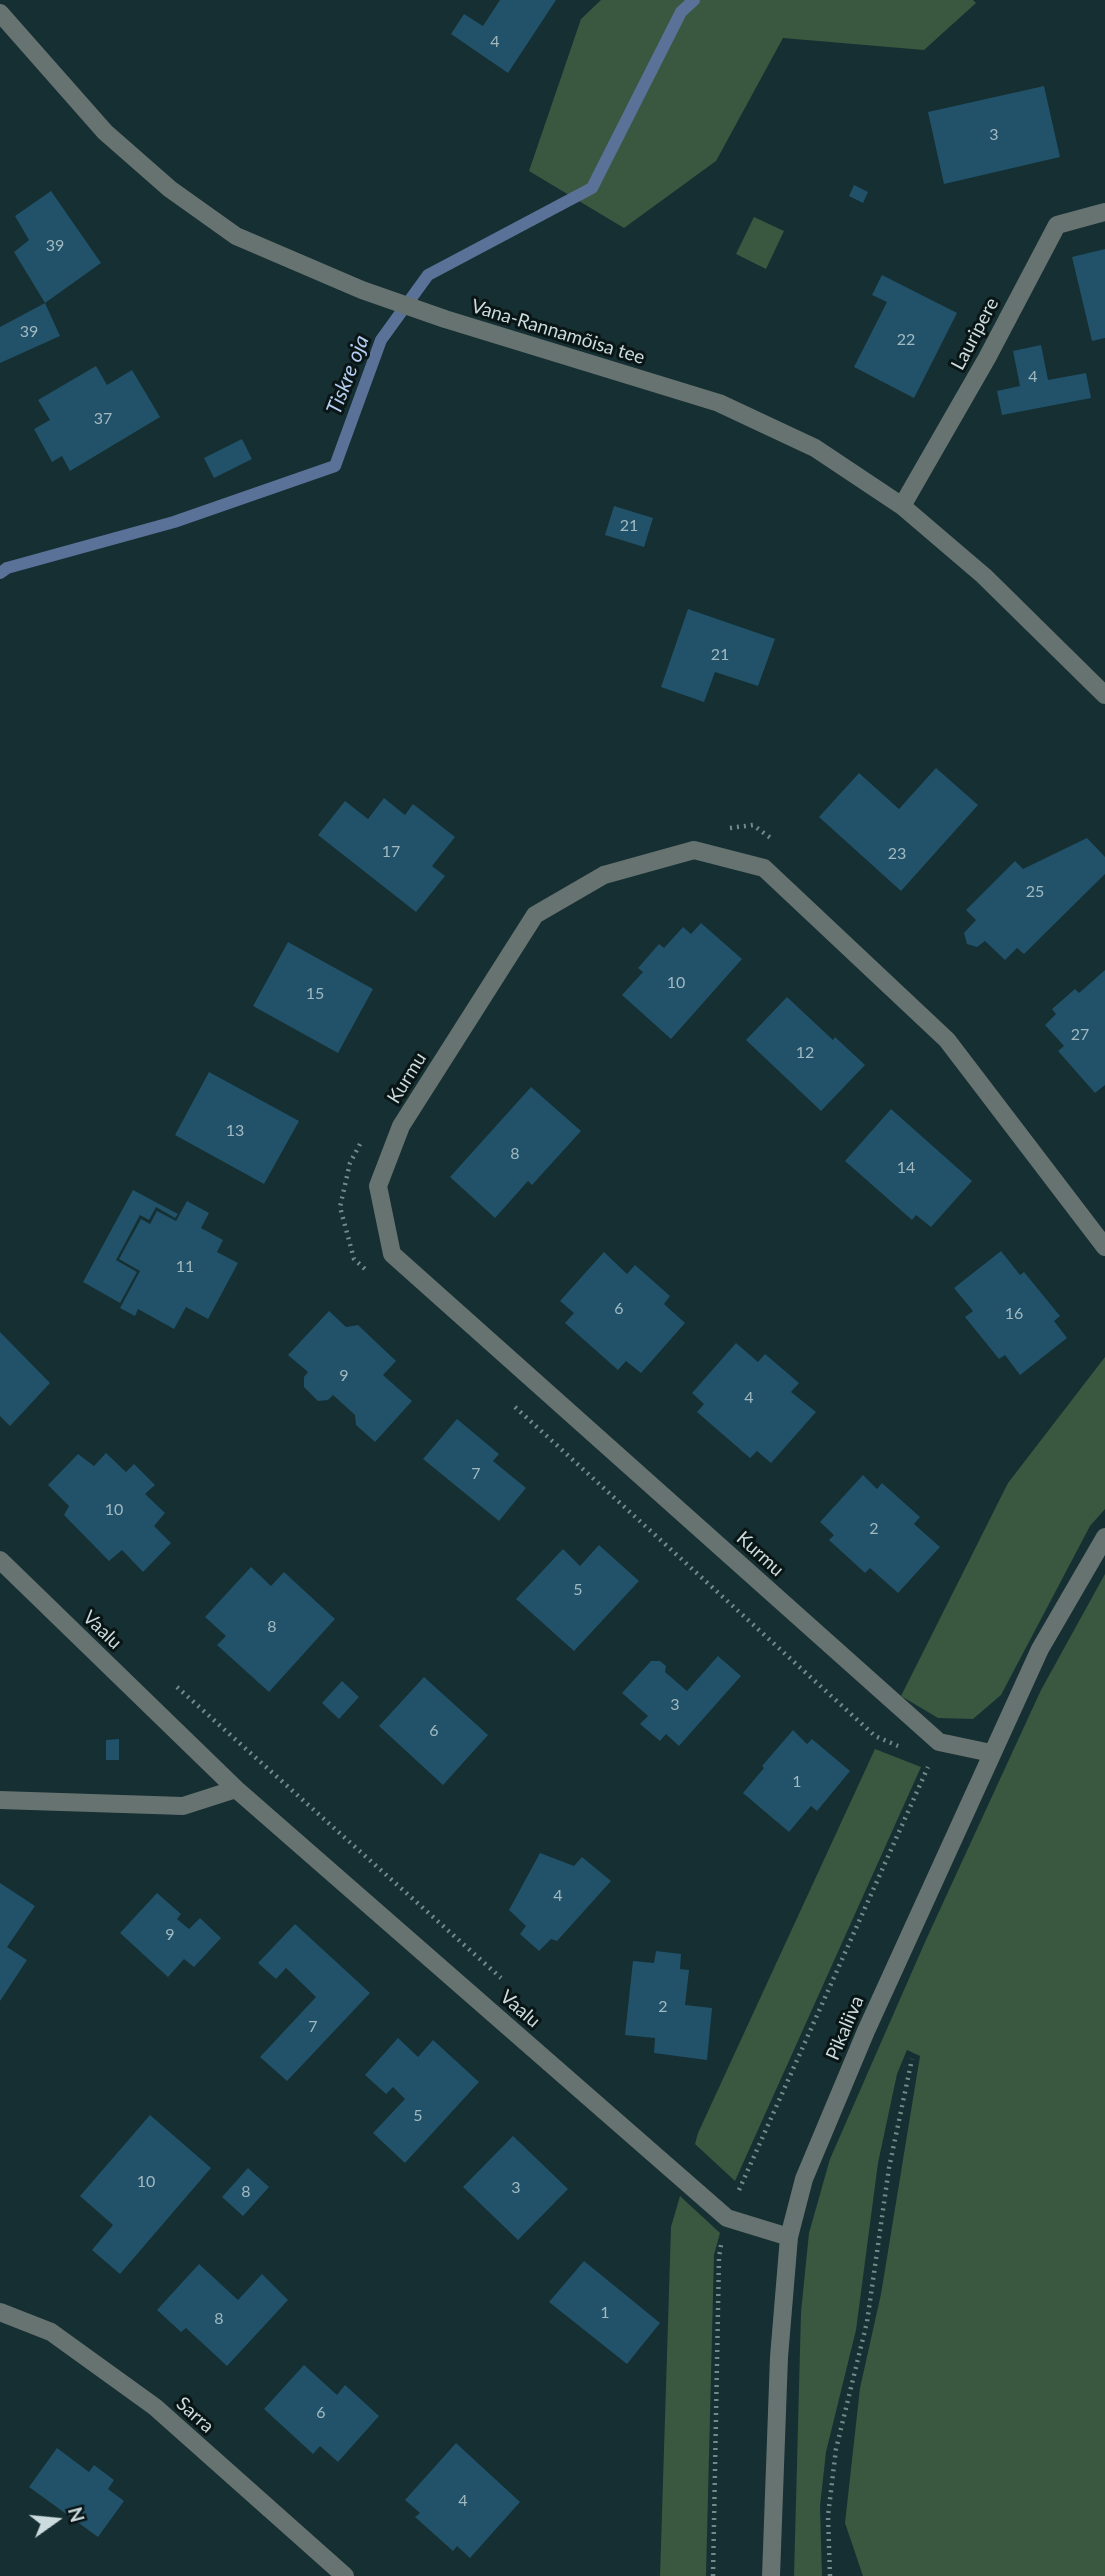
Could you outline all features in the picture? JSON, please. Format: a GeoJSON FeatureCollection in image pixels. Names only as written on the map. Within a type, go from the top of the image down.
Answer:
{"type":"FeatureCollection","features":[{"type":"Feature","properties":{"kind":"street","name":"Vana-Rannamõisa tee"},"geometry":{"type":"LineString","coordinates":[[0,13],[105,132],[170,189],[236,236],[362,290],[445,319],[719,403],[815,448],[902,506],[984,576],[1105,695]]}},
{"type":"Feature","properties":{"kind":"street","name":"Lauripere"},"geometry":{"type":"LineString","coordinates":[[902,506],[987,358],[1057,225],[1105,212]]}},
{"type":"Feature","properties":{"kind":"street","name":"Kurmu"},"geometry":{"type":"LineString","coordinates":[[991,1754],[939,1742],[393,1254],[378,1186],[401,1126],[535,915],[604,875],[695,850],[764,868],[947,1040],[1105,1247]]}},
{"type":"Feature","properties":{"kind":"street","name":"Pikaliiva"},"geometry":{"type":"LineString","coordinates":[[771,2576],[779,2357],[789,2237],[809,2166],[866,2031],[1040,1649],[1105,1537]]}},
{"type":"Feature","properties":{"kind":"street","name":"Vaalu"},"geometry":{"type":"LineString","coordinates":[[0,1560],[236,1789],[727,2218],[789,2237]]}},
{"type":"Feature","properties":{"kind":"street"},"geometry":{"type":"LineString","coordinates":[[0,1800],[183,1806],[236,1789]]}},
{"type":"Feature","properties":{"kind":"street","name":"Sarra"},"geometry":{"type":"LineString","coordinates":[[0,2312],[51,2332],[155,2407],[345,2576]]}},
{"type":"Feature","properties":{"kind":"path"},"geometry":{"type":"LineString","coordinates":[[729,828],[754,825],[782,847]]}},
{"type":"Feature","properties":{"kind":"path"},"geometry":{"type":"LineString","coordinates":[[362,1140],[350,1163],[340,1207],[354,1259],[374,1277]]}},
{"type":"Feature","properties":{"kind":"path"},"geometry":{"type":"LineString","coordinates":[[507,1399],[875,1736],[908,1751]]}},
{"type":"Feature","properties":{"kind":"path"},"geometry":{"type":"LineString","coordinates":[[174,1684],[502,1979]]}},
{"type":"Feature","properties":{"kind":"path"},"geometry":{"type":"LineString","coordinates":[[830,2576],[828,2516],[836,2449],[867,2322],[889,2168],[912,2059]]}},
{"type":"Feature","properties":{"kind":"path"},"geometry":{"type":"LineString","coordinates":[[729,2182],[739,2192]]}},
{"type":"Feature","properties":{"kind":"green space"},"geometry":{"type":"Polygon","coordinates":[[[601,0],[973,0],[976,3],[924,50],[783,38],[716,161],[624,228],[529,171],[581,19],[601,0]]]}},
{"type":"Feature","properties":{"kind":"green space"},"geometry":{"type":"Polygon","coordinates":[[[754,217],[784,231],[766,269],[736,254],[754,217]]]}},
{"type":"Feature","properties":{"kind":"green space"},"geometry":{"type":"Polygon","coordinates":[[[1105,1357],[1105,1509],[1090,1526],[1001,1695],[973,1719],[938,1718],[901,1696],[1008,1483],[1105,1357]]]}},
{"type":"Feature","properties":{"kind":"green space"},"geometry":{"type":"Polygon","coordinates":[[[1105,1574],[1105,2576],[863,2576],[845,2523],[860,2388],[881,2294],[920,2056],[907,2050],[897,2074],[878,2163],[856,2330],[826,2452],[820,2506],[822,2576],[794,2576],[801,2312],[809,2233],[830,2159],[925,1942],[1041,1690],[1105,1574]]]}},
{"type":"Feature","properties":{"kind":"green space"},"geometry":{"type":"Polygon","coordinates":[[[875,1749],[921,1767],[735,2181],[695,2144],[698,2133],[875,1749]]]}},
{"type":"Feature","properties":{"kind":"green space"},"geometry":{"type":"Polygon","coordinates":[[[680,2196],[720,2233],[714,2255],[706,2576],[660,2576],[671,2227],[680,2196]]]}},
{"type":"Feature","properties":{"kind":"building"},"geometry":{"type":"Polygon","coordinates":[[[500,0],[556,0],[508,73],[451,34],[464,14],[483,26],[500,0]]]}},
{"type":"Feature","properties":{"kind":"building"},"geometry":{"type":"Polygon","coordinates":[[[1044,86],[1060,157],[944,184],[928,112],[1044,86]]]}},
{"type":"Feature","properties":{"kind":"building"},"geometry":{"type":"Polygon","coordinates":[[[854,185],[868,192],[863,203],[849,196],[854,185]]]}},
{"type":"Feature","properties":{"kind":"building"},"geometry":{"type":"Polygon","coordinates":[[[51,191],[101,263],[45,303],[14,252],[29,240],[15,216],[51,191]]]}},
{"type":"Feature","properties":{"kind":"building"},"geometry":{"type":"Polygon","coordinates":[[[1105,249],[1105,338],[1092,341],[1072,257],[1105,249]]]}},
{"type":"Feature","properties":{"kind":"building"},"geometry":{"type":"Polygon","coordinates":[[[882,275],[957,313],[914,398],[854,367],[887,302],[872,295],[882,275]]]}},
{"type":"Feature","properties":{"kind":"building"},"geometry":{"type":"Polygon","coordinates":[[[45,303],[60,336],[0,363],[0,327],[45,303]]]}},
{"type":"Feature","properties":{"kind":"building"},"geometry":{"type":"Polygon","coordinates":[[[1041,345],[1048,380],[1086,373],[1091,398],[1002,415],[997,391],[1020,386],[1013,351],[1041,345]]]}},
{"type":"Feature","properties":{"kind":"building"},"geometry":{"type":"Polygon","coordinates":[[[96,366],[107,385],[132,370],[160,417],[70,471],[62,456],[52,462],[34,429],[50,420],[38,400],[96,366]]]}},
{"type":"Feature","properties":{"kind":"building"},"geometry":{"type":"Polygon","coordinates":[[[242,439],[252,459],[214,478],[204,458],[242,439]]]}},
{"type":"Feature","properties":{"kind":"building"},"geometry":{"type":"Polygon","coordinates":[[[614,506],[653,518],[644,547],[605,535],[614,506]]]}},
{"type":"Feature","properties":{"kind":"building"},"geometry":{"type":"Polygon","coordinates":[[[688,609],[775,639],[758,686],[715,672],[704,702],[661,687],[688,609]]]}},
{"type":"Feature","properties":{"kind":"building"},"geometry":{"type":"Polygon","coordinates":[[[936,768],[978,805],[901,891],[819,817],[859,773],[899,809],[936,768]]]}},
{"type":"Feature","properties":{"kind":"building"},"geometry":{"type":"Polygon","coordinates":[[[384,798],[405,815],[413,804],[455,837],[432,866],[445,876],[416,912],[318,835],[345,801],[368,819],[384,798]]]}},
{"type":"Feature","properties":{"kind":"building"},"geometry":{"type":"Polygon","coordinates":[[[1087,838],[1105,857],[1105,874],[1024,954],[1017,948],[1005,960],[985,941],[977,947],[967,944],[964,933],[976,920],[966,910],[1015,861],[1023,869],[1087,838]]]}},
{"type":"Feature","properties":{"kind":"building"},"geometry":{"type":"Polygon","coordinates":[[[701,923],[742,959],[671,1039],[622,995],[643,972],[638,968],[659,944],[664,948],[683,927],[691,934],[701,923]]]}},
{"type":"Feature","properties":{"kind":"building"},"geometry":{"type":"Polygon","coordinates":[[[288,942],[373,989],[338,1053],[253,1006],[288,942]]]}},
{"type":"Feature","properties":{"kind":"building"},"geometry":{"type":"Polygon","coordinates":[[[1105,970],[1105,1085],[1095,1093],[1058,1051],[1064,1046],[1045,1025],[1056,1014],[1052,1009],[1075,989],[1079,993],[1105,970]]]}},
{"type":"Feature","properties":{"kind":"building"},"geometry":{"type":"Polygon","coordinates":[[[787,997],[833,1040],[835,1037],[865,1065],[821,1111],[746,1040],[787,997]]]}},
{"type":"Feature","properties":{"kind":"building"},"geometry":{"type":"Polygon","coordinates":[[[209,1072],[299,1121],[264,1184],[175,1135],[209,1072]]]}},
{"type":"Feature","properties":{"kind":"building"},"geometry":{"type":"Polygon","coordinates":[[[531,1087],[581,1131],[532,1185],[528,1181],[495,1218],[450,1177],[531,1087]]]}},
{"type":"Feature","properties":{"kind":"building"},"geometry":{"type":"Polygon","coordinates":[[[891,1109],[972,1181],[931,1227],[916,1215],[912,1220],[845,1161],[891,1109]]]}},
{"type":"Feature","properties":{"kind":"building"},"geometry":{"type":"Polygon","coordinates":[[[133,1190],[178,1214],[175,1218],[156,1207],[149,1220],[140,1215],[116,1260],[137,1272],[120,1303],[83,1282],[133,1190]]]}},
{"type":"Feature","properties":{"kind":"building"},"geometry":{"type":"Polygon","coordinates":[[[187,1201],[209,1213],[201,1228],[223,1240],[217,1252],[238,1263],[208,1319],[186,1307],[174,1329],[138,1309],[135,1316],[120,1308],[140,1271],[119,1259],[141,1219],[150,1224],[157,1211],[176,1221],[187,1201]]]}},
{"type":"Feature","properties":{"kind":"building"},"geometry":{"type":"Polygon","coordinates":[[[1001,1251],[1020,1275],[1024,1272],[1060,1316],[1054,1321],[1067,1338],[1020,1375],[1005,1355],[999,1359],[965,1317],[973,1311],[954,1288],[1001,1251]]]}},
{"type":"Feature","properties":{"kind":"building"},"geometry":{"type":"Polygon","coordinates":[[[604,1252],[627,1274],[635,1265],[670,1296],[664,1304],[685,1323],[641,1373],[626,1361],[618,1370],[565,1323],[574,1313],[560,1301],[604,1252]]]}},
{"type":"Feature","properties":{"kind":"building"},"geometry":{"type":"Polygon","coordinates":[[[329,1311],[346,1327],[358,1325],[396,1361],[383,1375],[412,1401],[375,1442],[356,1425],[355,1415],[333,1395],[328,1400],[318,1401],[304,1387],[304,1377],[308,1372],[288,1355],[329,1311]]]}},
{"type":"Feature","properties":{"kind":"building"},"geometry":{"type":"Polygon","coordinates":[[[0,1332],[50,1383],[10,1426],[0,1416],[0,1332]]]}},
{"type":"Feature","properties":{"kind":"building"},"geometry":{"type":"Polygon","coordinates":[[[736,1343],[758,1362],[765,1354],[799,1383],[791,1392],[816,1412],[771,1463],[757,1451],[750,1458],[697,1412],[704,1404],[692,1393],[736,1343]]]}},
{"type":"Feature","properties":{"kind":"building"},"geometry":{"type":"Polygon","coordinates":[[[457,1419],[499,1454],[493,1461],[526,1488],[499,1521],[423,1459],[457,1419]]]}},
{"type":"Feature","properties":{"kind":"building"},"geometry":{"type":"Polygon","coordinates":[[[106,1453],[126,1472],[134,1464],[155,1485],[145,1494],[165,1513],[154,1526],[171,1543],[143,1572],[122,1550],[109,1561],[64,1515],[69,1506],[48,1485],[78,1454],[94,1466],[106,1453]]]}},
{"type":"Feature","properties":{"kind":"building"},"geometry":{"type":"Polygon","coordinates":[[[863,1475],[877,1489],[882,1483],[920,1517],[914,1524],[940,1547],[898,1593],[870,1568],[865,1573],[829,1540],[834,1535],[820,1522],[863,1475]]]}},
{"type":"Feature","properties":{"kind":"building"},"geometry":{"type":"Polygon","coordinates":[[[599,1545],[639,1581],[574,1651],[516,1599],[563,1549],[580,1566],[599,1545]]]}},
{"type":"Feature","properties":{"kind":"building"},"geometry":{"type":"Polygon","coordinates":[[[251,1567],[271,1586],[284,1572],[335,1619],[269,1692],[217,1645],[226,1636],[205,1617],[251,1567]]]}},
{"type":"Feature","properties":{"kind":"building"},"geometry":{"type":"Polygon","coordinates":[[[718,1656],[741,1676],[679,1746],[666,1734],[660,1741],[640,1724],[648,1716],[622,1693],[651,1661],[660,1661],[666,1666],[665,1672],[687,1691],[718,1656]]]}},
{"type":"Feature","properties":{"kind":"building"},"geometry":{"type":"Polygon","coordinates":[[[424,1677],[488,1735],[443,1785],[379,1726],[424,1677]]]}},
{"type":"Feature","properties":{"kind":"building"},"geometry":{"type":"Polygon","coordinates":[[[342,1681],[359,1697],[339,1719],[322,1703],[342,1681]]]}},
{"type":"Feature","properties":{"kind":"building"},"geometry":{"type":"Polygon","coordinates":[[[793,1730],[807,1744],[812,1739],[850,1771],[817,1811],[811,1806],[789,1832],[743,1793],[793,1730]]]}},
{"type":"Feature","properties":{"kind":"building"},"geometry":{"type":"Polygon","coordinates":[[[119,1739],[119,1760],[106,1760],[106,1740],[119,1739]]]}},
{"type":"Feature","properties":{"kind":"building"},"geometry":{"type":"Polygon","coordinates":[[[540,1853],[574,1866],[582,1857],[611,1881],[557,1941],[551,1939],[539,1951],[520,1934],[526,1926],[509,1910],[540,1853]]]}},
{"type":"Feature","properties":{"kind":"building"},"geometry":{"type":"Polygon","coordinates":[[[0,1883],[35,1906],[7,1947],[27,1960],[0,2001],[0,1883]]]}},
{"type":"Feature","properties":{"kind":"building"},"geometry":{"type":"Polygon","coordinates":[[[157,1893],[181,1914],[177,1919],[189,1929],[200,1918],[221,1938],[194,1967],[184,1959],[168,1977],[120,1933],[157,1893]]]}},
{"type":"Feature","properties":{"kind":"building"},"geometry":{"type":"Polygon","coordinates":[[[295,1924],[370,1993],[287,2081],[260,2057],[316,1997],[286,1968],[276,1979],[258,1963],[295,1924]]]}},
{"type":"Feature","properties":{"kind":"building"},"geometry":{"type":"Polygon","coordinates":[[[656,1951],[681,1954],[680,1969],[689,1970],[685,2005],[712,2008],[707,2060],[654,2053],[655,2038],[625,2035],[633,1961],[654,1963],[656,1951]]]}},
{"type":"Feature","properties":{"kind":"building"},"geometry":{"type":"Polygon","coordinates":[[[398,2038],[418,2057],[433,2040],[479,2082],[405,2163],[373,2133],[405,2099],[393,2087],[386,2094],[365,2075],[398,2038]]]}},
{"type":"Feature","properties":{"kind":"building"},"geometry":{"type":"Polygon","coordinates":[[[150,2115],[211,2168],[120,2274],[92,2250],[113,2225],[80,2196],[150,2115]]]}},
{"type":"Feature","properties":{"kind":"building"},"geometry":{"type":"Polygon","coordinates":[[[513,2136],[568,2189],[518,2240],[463,2187],[513,2136]]]}},
{"type":"Feature","properties":{"kind":"building"},"geometry":{"type":"Polygon","coordinates":[[[248,2168],[269,2187],[243,2216],[222,2197],[248,2168]]]}},
{"type":"Feature","properties":{"kind":"building"},"geometry":{"type":"Polygon","coordinates":[[[584,2261],[660,2323],[627,2364],[549,2302],[584,2261]]]}},
{"type":"Feature","properties":{"kind":"building"},"geometry":{"type":"Polygon","coordinates":[[[199,2264],[238,2300],[262,2274],[288,2300],[227,2366],[186,2328],[181,2332],[157,2310],[199,2264]]]}},
{"type":"Feature","properties":{"kind":"building"},"geometry":{"type":"Polygon","coordinates":[[[304,2365],[337,2395],[345,2385],[379,2416],[338,2462],[320,2446],[313,2454],[264,2409],[304,2365]]]}},
{"type":"Feature","properties":{"kind":"building"},"geometry":{"type":"Polygon","coordinates":[[[456,2443],[520,2502],[470,2558],[457,2546],[453,2551],[415,2517],[420,2513],[405,2500],[456,2443]]]}},
{"type":"Feature","properties":{"kind":"building"},"geometry":{"type":"Polygon","coordinates":[[[57,2448],[89,2472],[94,2465],[114,2480],[108,2489],[124,2501],[98,2537],[29,2487],[57,2448]]]}},
{"type":"Feature","properties":{"kind":"waterway","name":"Tiskre oja"},"geometry":{"type":"LineString","coordinates":[[0,573],[7,568],[174,522],[335,466],[381,340],[428,275],[592,188],[681,12],[694,0]]}}]}
